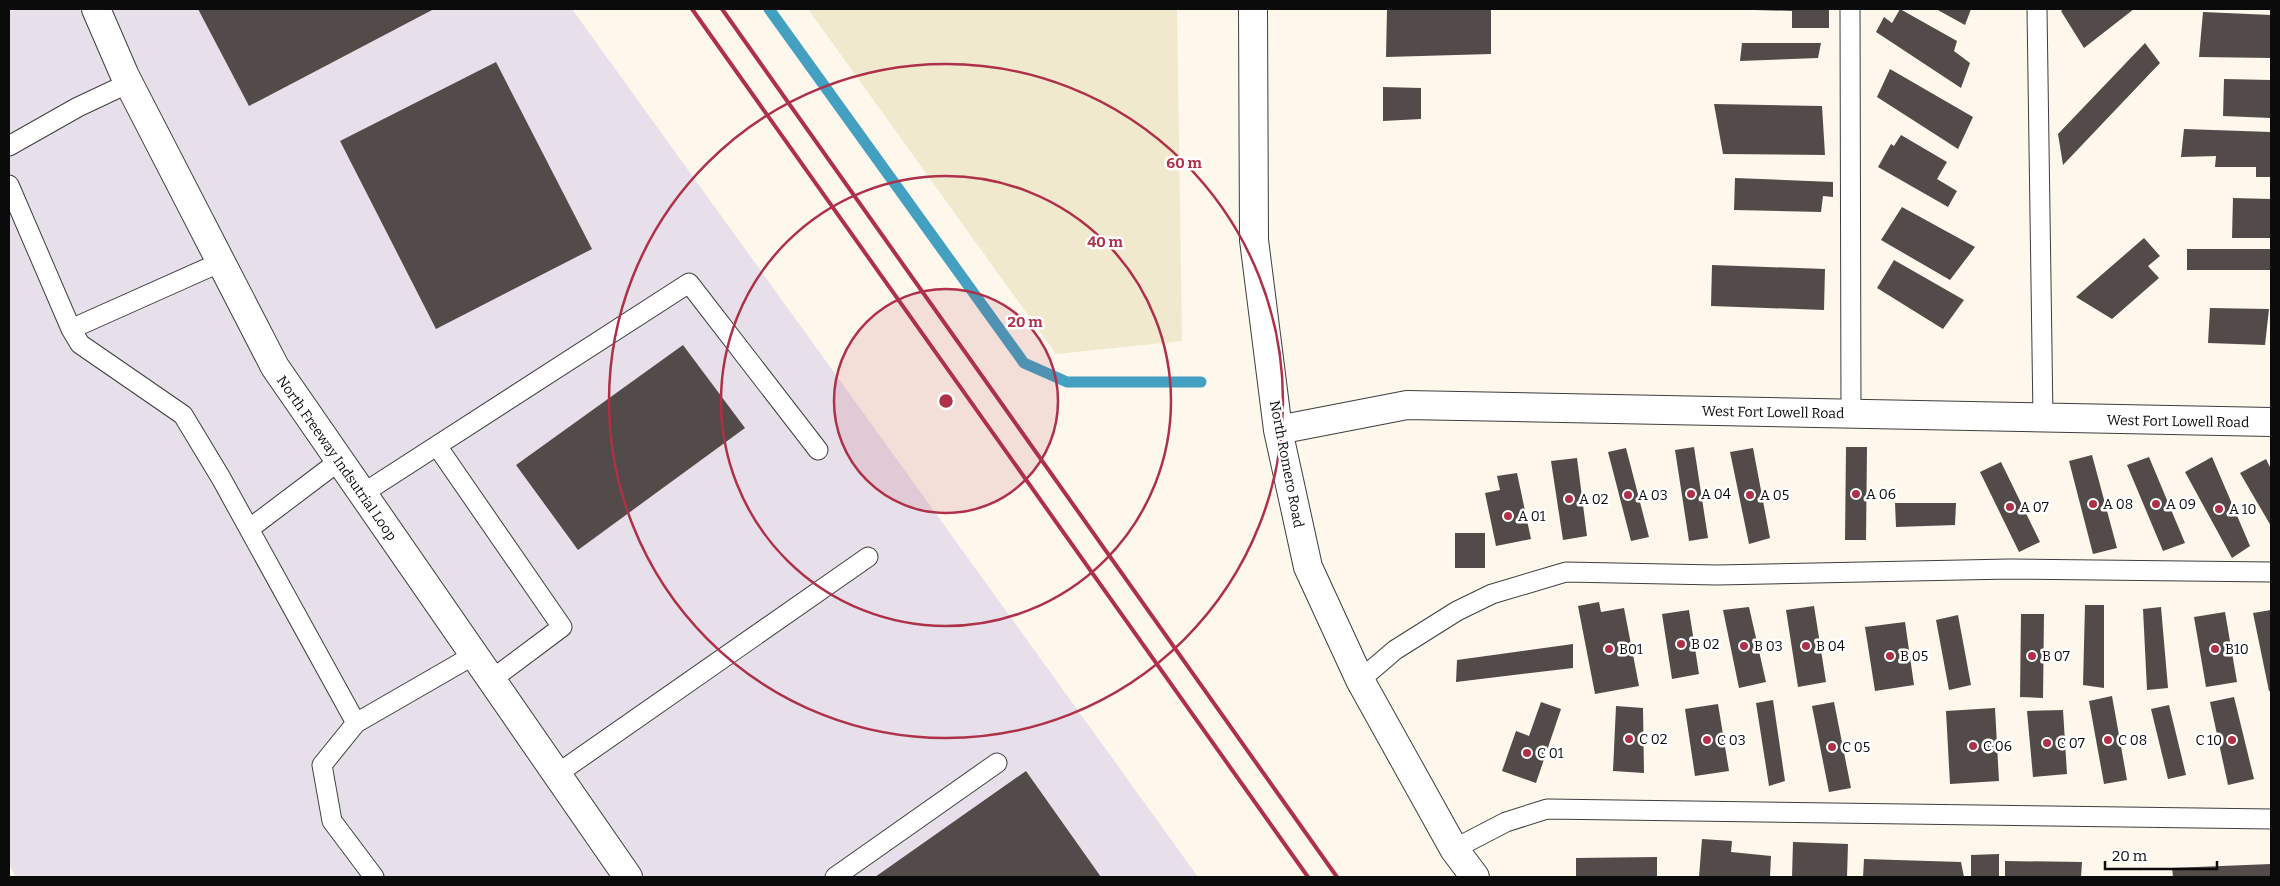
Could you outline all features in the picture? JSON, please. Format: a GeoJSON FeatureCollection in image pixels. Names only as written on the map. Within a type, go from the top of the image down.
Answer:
{"type":"FeatureCollection","features":[{"type":"Feature","properties":{"kind":"street","name":"North Freeway Indsutrial Loop"},"geometry":{"type":"LineString","coordinates":[[96,9],[129,82],[275,367],[557,774],[624,876]]}},
{"type":"Feature","properties":{"kind":"street","name":"North Romero Road"},"geometry":{"type":"LineString","coordinates":[[1253,9],[1254,240],[1278,430],[1308,567],[1360,680],[1454,849],[1475,877]]}},
{"type":"Feature","properties":{"kind":"street","name":"West Fort Lowell Road"},"geometry":{"type":"LineString","coordinates":[[1278,430],[1406,405],[2271,422]]}},
{"type":"Feature","properties":{"kind":"lane"},"geometry":{"type":"LineString","coordinates":[[1850,9],[1851,414]]}},
{"type":"Feature","properties":{"kind":"lane"},"geometry":{"type":"LineString","coordinates":[[2037,9],[2043,418]]}},
{"type":"Feature","properties":{"kind":"lane"},"geometry":{"type":"LineString","coordinates":[[9,146],[78,107],[129,82]]}},
{"type":"Feature","properties":{"kind":"lane"},"geometry":{"type":"LineString","coordinates":[[9,185],[80,344],[183,415],[356,723]]}},
{"type":"Feature","properties":{"kind":"lane"},"geometry":{"type":"LineString","coordinates":[[72,329],[165,289],[221,262]]}},
{"type":"Feature","properties":{"kind":"lane"},"geometry":{"type":"LineString","coordinates":[[362,494],[690,283],[818,450]]}},
{"type":"Feature","properties":{"kind":"lane"},"geometry":{"type":"LineString","coordinates":[[437,446],[562,627],[491,680]]}},
{"type":"Feature","properties":{"kind":"lane"},"geometry":{"type":"LineString","coordinates":[[249,530],[339,461]]}},
{"type":"Feature","properties":{"kind":"lane"},"geometry":{"type":"LineString","coordinates":[[557,774],[868,558]]}},
{"type":"Feature","properties":{"kind":"lane"},"geometry":{"type":"LineString","coordinates":[[1360,680],[1395,650],[1457,611],[1492,594],[1566,572],[1717,575],[2010,569],[2271,572]]}},
{"type":"Feature","properties":{"kind":"lane"},"geometry":{"type":"LineString","coordinates":[[374,877],[332,820],[322,765],[356,723],[474,655]]}},
{"type":"Feature","properties":{"kind":"lane"},"geometry":{"type":"LineString","coordinates":[[835,877],[997,762]]}},
{"type":"Feature","properties":{"kind":"lane"},"geometry":{"type":"LineString","coordinates":[[1454,849],[1506,822],[1547,809],[2271,819]]}},
{"type":"Feature","properties":{"kind":"shaded area"},"geometry":{"type":"Polygon","coordinates":[[[9,9],[572,9],[1198,877],[16,877],[9,864],[9,9]]]}},
{"type":"Feature","properties":{"kind":"shaded area"},"geometry":{"type":"Polygon","coordinates":[[[808,9],[1177,9],[1182,341],[1056,354],[808,9]]]}},
{"type":"Feature","properties":{"kind":"building"},"geometry":{"type":"Polygon","coordinates":[[[198,9],[434,9],[249,106],[198,9]]]}},
{"type":"Feature","properties":{"kind":"building"},"geometry":{"type":"Polygon","coordinates":[[[1387,9],[1491,10],[1491,54],[1386,57],[1387,9]]]}},
{"type":"Feature","properties":{"kind":"building"},"geometry":{"type":"Polygon","coordinates":[[[1755,9],[1829,9],[1829,28],[1792,28],[1792,11],[1755,9]]]}},
{"type":"Feature","properties":{"kind":"building"},"geometry":{"type":"Polygon","coordinates":[[[1900,9],[1957,41],[1954,51],[1970,63],[1961,88],[1876,32],[1884,17],[1892,23],[1900,9]]]}},
{"type":"Feature","properties":{"kind":"building"},"geometry":{"type":"Polygon","coordinates":[[[1936,9],[1971,9],[1965,25],[1936,9]]]}},
{"type":"Feature","properties":{"kind":"building"},"geometry":{"type":"Polygon","coordinates":[[[2064,9],[2134,9],[2084,48],[2061,11],[2064,9]]]}},
{"type":"Feature","properties":{"kind":"building"},"geometry":{"type":"Polygon","coordinates":[[[2203,12],[2271,15],[2271,58],[2199,57],[2203,12]]]}},
{"type":"Feature","properties":{"kind":"building"},"geometry":{"type":"Polygon","coordinates":[[[1742,43],[1821,43],[1818,58],[1740,61],[1742,43]]]}},
{"type":"Feature","properties":{"kind":"building"},"geometry":{"type":"Polygon","coordinates":[[[2145,43],[2160,63],[2063,165],[2058,134],[2145,43]]]}},
{"type":"Feature","properties":{"kind":"building"},"geometry":{"type":"Polygon","coordinates":[[[496,62],[592,249],[436,329],[340,141],[496,62]]]}},
{"type":"Feature","properties":{"kind":"building"},"geometry":{"type":"Polygon","coordinates":[[[1890,69],[1973,117],[1958,149],[1877,97],[1890,69]]]}},
{"type":"Feature","properties":{"kind":"building"},"geometry":{"type":"Polygon","coordinates":[[[2224,79],[2271,80],[2271,118],[2223,116],[2224,79]]]}},
{"type":"Feature","properties":{"kind":"building"},"geometry":{"type":"Polygon","coordinates":[[[1383,87],[1421,88],[1421,119],[1383,121],[1383,87]]]}},
{"type":"Feature","properties":{"kind":"building"},"geometry":{"type":"Polygon","coordinates":[[[1714,104],[1822,106],[1825,155],[1723,154],[1714,104]]]}},
{"type":"Feature","properties":{"kind":"building"},"geometry":{"type":"Polygon","coordinates":[[[2184,129],[2271,132],[2271,177],[2256,177],[2256,167],[2215,167],[2216,156],[2181,157],[2184,129]]]}},
{"type":"Feature","properties":{"kind":"building"},"geometry":{"type":"Polygon","coordinates":[[[1901,135],[1947,162],[1937,179],[1957,191],[1948,207],[1878,167],[1891,144],[1894,146],[1901,135]]]}},
{"type":"Feature","properties":{"kind":"building"},"geometry":{"type":"Polygon","coordinates":[[[1735,178],[1833,182],[1833,197],[1823,196],[1821,212],[1734,210],[1735,178]]]}},
{"type":"Feature","properties":{"kind":"building"},"geometry":{"type":"Polygon","coordinates":[[[2233,198],[2271,199],[2271,238],[2232,238],[2233,198]]]}},
{"type":"Feature","properties":{"kind":"building"},"geometry":{"type":"Polygon","coordinates":[[[1902,207],[1975,247],[1950,280],[1881,240],[1902,207]]]}},
{"type":"Feature","properties":{"kind":"building"},"geometry":{"type":"Polygon","coordinates":[[[2144,238],[2160,256],[2148,266],[2159,278],[2112,319],[2076,297],[2144,238]]]}},
{"type":"Feature","properties":{"kind":"building"},"geometry":{"type":"Polygon","coordinates":[[[2187,249],[2271,249],[2271,270],[2187,270],[2187,249]]]}},
{"type":"Feature","properties":{"kind":"building"},"geometry":{"type":"Polygon","coordinates":[[[1894,260],[1964,300],[1943,329],[1877,288],[1894,260]]]}},
{"type":"Feature","properties":{"kind":"building"},"geometry":{"type":"Polygon","coordinates":[[[1712,265],[1825,269],[1824,310],[1711,306],[1712,265]]]}},
{"type":"Feature","properties":{"kind":"building"},"geometry":{"type":"Polygon","coordinates":[[[2210,308],[2269,309],[2265,345],[2208,343],[2210,308]]]}},
{"type":"Feature","properties":{"kind":"building"},"geometry":{"type":"Polygon","coordinates":[[[683,345],[745,428],[578,550],[516,465],[683,345]]]}},
{"type":"Feature","properties":{"kind":"building","name":"A 04"},"geometry":{"type":"Polygon","coordinates":[[[1694,447],[1708,538],[1689,541],[1675,450],[1694,447]]]}},
{"type":"Feature","properties":{"kind":"building","name":"A 06"},"geometry":{"type":"Polygon","coordinates":[[[1846,447],[1867,447],[1866,540],[1845,540],[1846,447]]]}},
{"type":"Feature","properties":{"kind":"building","name":"A 03"},"geometry":{"type":"Polygon","coordinates":[[[1626,448],[1649,537],[1631,541],[1608,452],[1626,448]]]}},
{"type":"Feature","properties":{"kind":"building","name":"A 05"},"geometry":{"type":"Polygon","coordinates":[[[1753,448],[1770,538],[1749,544],[1730,452],[1753,448]]]}},
{"type":"Feature","properties":{"kind":"building","name":"A 08"},"geometry":{"type":"Polygon","coordinates":[[[2092,455],[2117,548],[2093,554],[2069,461],[2092,455]]]}},
{"type":"Feature","properties":{"kind":"building","name":"A 09"},"geometry":{"type":"Polygon","coordinates":[[[2149,457],[2185,543],[2163,551],[2127,465],[2149,457]]]}},
{"type":"Feature","properties":{"kind":"building","name":"A 10"},"geometry":{"type":"Polygon","coordinates":[[[2212,457],[2250,546],[2232,558],[2185,472],[2212,457]]]}},
{"type":"Feature","properties":{"kind":"building","name":"A 02"},"geometry":{"type":"Polygon","coordinates":[[[1577,458],[1587,536],[1563,540],[1551,461],[1577,458]]]}},
{"type":"Feature","properties":{"kind":"building"},"geometry":{"type":"Polygon","coordinates":[[[2266,459],[2271,469],[2271,526],[2240,473],[2266,459]]]}},
{"type":"Feature","properties":{"kind":"building","name":"A 07"},"geometry":{"type":"Polygon","coordinates":[[[2001,462],[2040,542],[2019,552],[1980,472],[2001,462]]]}},
{"type":"Feature","properties":{"kind":"building","name":"A 01"},"geometry":{"type":"Polygon","coordinates":[[[1517,473],[1531,539],[1496,546],[1485,493],[1500,490],[1497,476],[1517,473]]]}},
{"type":"Feature","properties":{"kind":"building"},"geometry":{"type":"Polygon","coordinates":[[[1895,503],[1956,503],[1955,525],[1896,527],[1895,503]]]}},
{"type":"Feature","properties":{"kind":"building"},"geometry":{"type":"Polygon","coordinates":[[[1455,533],[1485,533],[1485,568],[1455,568],[1455,533]]]}},
{"type":"Feature","properties":{"kind":"building","name":"B01"},"geometry":{"type":"Polygon","coordinates":[[[1599,602],[1601,612],[1624,608],[1639,686],[1595,694],[1578,606],[1599,602]]]}},
{"type":"Feature","properties":{"kind":"building"},"geometry":{"type":"Polygon","coordinates":[[[2085,605],[2104,605],[2104,688],[2083,685],[2085,605]]]}},
{"type":"Feature","properties":{"kind":"building","name":"B 04"},"geometry":{"type":"Polygon","coordinates":[[[1814,606],[1826,682],[1798,687],[1786,610],[1814,606]]]}},
{"type":"Feature","properties":{"kind":"building","name":"B 03"},"geometry":{"type":"Polygon","coordinates":[[[1749,607],[1766,682],[1739,688],[1723,610],[1749,607]]]}},
{"type":"Feature","properties":{"kind":"building"},"geometry":{"type":"Polygon","coordinates":[[[2161,607],[2168,688],[2147,690],[2143,609],[2161,607]]]}},
{"type":"Feature","properties":{"kind":"building","name":"B 02"},"geometry":{"type":"Polygon","coordinates":[[[1689,610],[1699,674],[1672,679],[1662,614],[1689,610]]]}},
{"type":"Feature","properties":{"kind":"building"},"geometry":{"type":"Polygon","coordinates":[[[2271,610],[2271,691],[2269,691],[2253,613],[2271,610]]]}},
{"type":"Feature","properties":{"kind":"building","name":"B10"},"geometry":{"type":"Polygon","coordinates":[[[2225,612],[2237,682],[2206,687],[2194,617],[2225,612]]]}},
{"type":"Feature","properties":{"kind":"building","name":"B 07"},"geometry":{"type":"Polygon","coordinates":[[[2021,614],[2044,614],[2043,698],[2020,697],[2021,614]]]}},
{"type":"Feature","properties":{"kind":"building"},"geometry":{"type":"Polygon","coordinates":[[[1958,615],[1971,685],[1949,690],[1936,620],[1958,615]]]}},
{"type":"Feature","properties":{"kind":"building","name":"B 05"},"geometry":{"type":"Polygon","coordinates":[[[1905,622],[1914,685],[1875,691],[1865,627],[1905,622]]]}},
{"type":"Feature","properties":{"kind":"building"},"geometry":{"type":"Polygon","coordinates":[[[1573,644],[1573,668],[1456,682],[1457,660],[1573,644]]]}},
{"type":"Feature","properties":{"kind":"building","name":"C 08"},"geometry":{"type":"Polygon","coordinates":[[[2112,696],[2127,780],[2104,784],[2089,701],[2112,696]]]}},
{"type":"Feature","properties":{"kind":"building","name":"C 10"},"geometry":{"type":"Polygon","coordinates":[[[2234,697],[2254,779],[2228,785],[2210,702],[2234,697]]]}},
{"type":"Feature","properties":{"kind":"building"},"geometry":{"type":"Polygon","coordinates":[[[1773,700],[1785,781],[1769,786],[1756,703],[1773,700]]]}},
{"type":"Feature","properties":{"kind":"building","name":"C 01"},"geometry":{"type":"Polygon","coordinates":[[[1541,702],[1561,709],[1536,783],[1502,771],[1516,731],[1529,736],[1541,702]]]}},
{"type":"Feature","properties":{"kind":"building","name":"C 05"},"geometry":{"type":"Polygon","coordinates":[[[1834,702],[1851,788],[1829,792],[1812,706],[1834,702]]]}},
{"type":"Feature","properties":{"kind":"building","name":"C 03"},"geometry":{"type":"Polygon","coordinates":[[[1718,704],[1729,771],[1695,776],[1685,709],[1718,704]]]}},
{"type":"Feature","properties":{"kind":"building"},"geometry":{"type":"Polygon","coordinates":[[[2169,705],[2186,775],[2168,779],[2151,709],[2169,705]]]}},
{"type":"Feature","properties":{"kind":"building","name":"C 02"},"geometry":{"type":"Polygon","coordinates":[[[1616,706],[1643,708],[1644,773],[1613,771],[1616,706]]]}},
{"type":"Feature","properties":{"kind":"building","name":"C 06"},"geometry":{"type":"Polygon","coordinates":[[[1995,708],[1999,781],[1950,784],[1946,711],[1995,708]]]}},
{"type":"Feature","properties":{"kind":"building","name":"C 07"},"geometry":{"type":"Polygon","coordinates":[[[2063,710],[2067,774],[2033,777],[2027,711],[2063,710]]]}},
{"type":"Feature","properties":{"kind":"building"},"geometry":{"type":"Polygon","coordinates":[[[1026,771],[1101,877],[875,877],[1026,771]]]}},
{"type":"Feature","properties":{"kind":"building"},"geometry":{"type":"Polygon","coordinates":[[[1702,839],[1732,841],[1731,852],[1771,856],[1770,877],[1699,877],[1702,839]]]}},
{"type":"Feature","properties":{"kind":"building"},"geometry":{"type":"Polygon","coordinates":[[[1793,842],[1848,844],[1847,877],[1792,877],[1793,842]]]}},
{"type":"Feature","properties":{"kind":"building"},"geometry":{"type":"Polygon","coordinates":[[[1999,854],[1999,877],[1971,877],[1971,855],[1999,854]]]}},
{"type":"Feature","properties":{"kind":"building"},"geometry":{"type":"Polygon","coordinates":[[[1657,857],[1657,877],[1576,877],[1576,858],[1657,857]]]}},
{"type":"Feature","properties":{"kind":"building"},"geometry":{"type":"Polygon","coordinates":[[[1864,859],[1961,862],[1964,877],[1863,877],[1864,859]]]}},
{"type":"Feature","properties":{"kind":"building"},"geometry":{"type":"Polygon","coordinates":[[[2005,861],[2082,862],[2081,877],[2005,877],[2005,861]]]}},
{"type":"Feature","properties":{"kind":"building"},"geometry":{"type":"Polygon","coordinates":[[[2271,864],[2271,877],[2173,877],[2172,868],[2271,864]]]}},
{"type":"Feature","properties":{"kind":"waterway"},"geometry":{"type":"LineString","coordinates":[[769,9],[1024,363],[1067,382],[1201,382]]}},
{"type":"Feature","properties":{"kind":"railway"},"geometry":{"type":"LineString","coordinates":[[692,9],[1308,877]]}},
{"type":"Feature","properties":{"kind":"railway"},"geometry":{"type":"LineString","coordinates":[[722,9],[1337,877]]}},
{"type":"Feature","properties":{"kind":"place","name":"A 04"},"geometry":{"type":"Point","coordinates":[1691,494]}},
{"type":"Feature","properties":{"kind":"place","name":"A 06"},"geometry":{"type":"Point","coordinates":[1856,494]}},
{"type":"Feature","properties":{"kind":"place","name":"A 03"},"geometry":{"type":"Point","coordinates":[1628,495]}},
{"type":"Feature","properties":{"kind":"place","name":"A 05"},"geometry":{"type":"Point","coordinates":[1750,495]}},
{"type":"Feature","properties":{"kind":"place","name":"A 02"},"geometry":{"type":"Point","coordinates":[1569,499]}},
{"type":"Feature","properties":{"kind":"place","name":"A 08"},"geometry":{"type":"Point","coordinates":[2093,504]}},
{"type":"Feature","properties":{"kind":"place","name":"A 09"},"geometry":{"type":"Point","coordinates":[2156,504]}},
{"type":"Feature","properties":{"kind":"place","name":"A 07"},"geometry":{"type":"Point","coordinates":[2010,507]}},
{"type":"Feature","properties":{"kind":"place","name":"A 10"},"geometry":{"type":"Point","coordinates":[2219,509]}},
{"type":"Feature","properties":{"kind":"place","name":"A 01"},"geometry":{"type":"Point","coordinates":[1508,516]}},
{"type":"Feature","properties":{"kind":"place","name":"B 02"},"geometry":{"type":"Point","coordinates":[1681,644]}},
{"type":"Feature","properties":{"kind":"place","name":"B 03"},"geometry":{"type":"Point","coordinates":[1744,646]}},
{"type":"Feature","properties":{"kind":"place","name":"B 04"},"geometry":{"type":"Point","coordinates":[1806,646]}},
{"type":"Feature","properties":{"kind":"place","name":"B01"},"geometry":{"type":"Point","coordinates":[1609,649]}},
{"type":"Feature","properties":{"kind":"place","name":"B10"},"geometry":{"type":"Point","coordinates":[2215,649]}},
{"type":"Feature","properties":{"kind":"place","name":"B 05"},"geometry":{"type":"Point","coordinates":[1890,656]}},
{"type":"Feature","properties":{"kind":"place","name":"B 07"},"geometry":{"type":"Point","coordinates":[2032,656]}},
{"type":"Feature","properties":{"kind":"place","name":"C 02"},"geometry":{"type":"Point","coordinates":[1629,739]}},
{"type":"Feature","properties":{"kind":"place","name":"C 03"},"geometry":{"type":"Point","coordinates":[1707,740]}},
{"type":"Feature","properties":{"kind":"place","name":"C 08"},"geometry":{"type":"Point","coordinates":[2108,740]}},
{"type":"Feature","properties":{"kind":"place","name":"C 10"},"geometry":{"type":"Point","coordinates":[2232,740]}},
{"type":"Feature","properties":{"kind":"place","name":"C 07"},"geometry":{"type":"Point","coordinates":[2047,743]}},
{"type":"Feature","properties":{"kind":"place","name":"C 06"},"geometry":{"type":"Point","coordinates":[1973,746]}},
{"type":"Feature","properties":{"kind":"place","name":"C 05"},"geometry":{"type":"Point","coordinates":[1832,747]}},
{"type":"Feature","properties":{"kind":"place","name":"C 01"},"geometry":{"type":"Point","coordinates":[1527,753]}}]}
